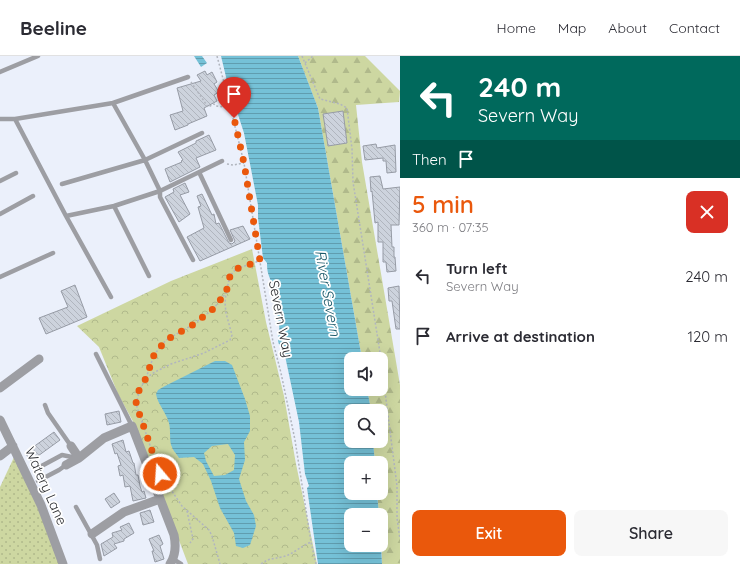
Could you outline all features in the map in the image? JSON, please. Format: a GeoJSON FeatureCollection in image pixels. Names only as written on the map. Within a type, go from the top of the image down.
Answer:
{"type":"FeatureCollection","features":[{"type":"Feature","properties":{"kind":"street"},"geometry":{"type":"LineString","coordinates":[[0,388],[39,359]]}},
{"type":"Feature","properties":{"kind":"street","name":"Watery Lane"},"geometry":{"type":"LineString","coordinates":[[0,420],[41,505],[63,564]]}},
{"type":"Feature","properties":{"kind":"street"},"geometry":{"type":"LineString","coordinates":[[66,465],[79,458],[104,438],[132,426],[174,535],[176,543],[174,562]]}},
{"type":"Feature","properties":{"kind":"street"},"geometry":{"type":"LineString","coordinates":[[0,456],[12,446]]}},
{"type":"Feature","properties":{"kind":"street"},"geometry":{"type":"LineString","coordinates":[[70,446],[79,458]]}},
{"type":"Feature","properties":{"kind":"street"},"geometry":{"type":"LineString","coordinates":[[92,534],[124,512],[160,499]]}},
{"type":"Feature","properties":{"kind":"lane"},"geometry":{"type":"LineString","coordinates":[[0,72],[38,56]]}},
{"type":"Feature","properties":{"kind":"lane"},"geometry":{"type":"LineString","coordinates":[[0,119],[15,119],[113,103],[188,77]]}},
{"type":"Feature","properties":{"kind":"lane"},"geometry":{"type":"LineString","coordinates":[[113,103],[145,160],[160,191],[160,197],[193,260]]}},
{"type":"Feature","properties":{"kind":"lane"},"geometry":{"type":"LineString","coordinates":[[15,119],[111,297]]}},
{"type":"Feature","properties":{"kind":"lane"},"geometry":{"type":"LineString","coordinates":[[62,184],[145,160],[202,133]]}},
{"type":"Feature","properties":{"kind":"lane"},"geometry":{"type":"LineString","coordinates":[[66,216],[114,206],[160,191],[222,161]]}},
{"type":"Feature","properties":{"kind":"lane"},"geometry":{"type":"LineString","coordinates":[[199,172],[231,240]]}},
{"type":"Feature","properties":{"kind":"lane"},"geometry":{"type":"LineString","coordinates":[[0,181],[16,173]]}},
{"type":"Feature","properties":{"kind":"lane"},"geometry":{"type":"LineString","coordinates":[[0,214],[33,196]]}},
{"type":"Feature","properties":{"kind":"lane"},"geometry":{"type":"LineString","coordinates":[[114,206],[148,276]]}},
{"type":"Feature","properties":{"kind":"lane"},"geometry":{"type":"LineString","coordinates":[[0,277],[53,253]]}},
{"type":"Feature","properties":{"kind":"lane"},"geometry":{"type":"LineString","coordinates":[[96,354],[132,426]]}},
{"type":"Feature","properties":{"kind":"lane"},"geometry":{"type":"LineString","coordinates":[[45,405],[48,413],[70,446]]}},
{"type":"Feature","properties":{"kind":"lane"},"geometry":{"type":"LineString","coordinates":[[36,469],[62,455],[79,458]]}},
{"type":"Feature","properties":{"kind":"lane"},"geometry":{"type":"LineString","coordinates":[[38,481],[66,465]]}},
{"type":"Feature","properties":{"kind":"lane"},"geometry":{"type":"LineString","coordinates":[[76,507],[92,534],[97,545],[100,559]]}},
{"type":"Feature","properties":{"kind":"path","name":"Severn Way"},"geometry":{"type":"LineString","coordinates":[[217,56],[244,163],[273,342],[281,373],[294,440],[316,564]]}},
{"type":"Feature","properties":{"kind":"path"},"geometry":{"type":"LineString","coordinates":[[302,56],[320,99],[340,104],[347,108],[352,149],[353,182],[380,352]]}},
{"type":"Feature","properties":{"kind":"path"},"geometry":{"type":"LineString","coordinates":[[305,63],[313,56]]}},
{"type":"Feature","properties":{"kind":"path"},"geometry":{"type":"LineString","coordinates":[[188,77],[208,107],[214,104],[216,106],[231,108]]}},
{"type":"Feature","properties":{"kind":"path"},"geometry":{"type":"LineString","coordinates":[[222,161],[233,165],[244,163]]}},
{"type":"Feature","properties":{"kind":"path"},"geometry":{"type":"LineString","coordinates":[[146,378],[171,364],[204,353],[230,340],[232,335],[226,313],[226,293],[230,276],[236,269],[260,261]]}},
{"type":"Feature","properties":{"kind":"path"},"geometry":{"type":"LineString","coordinates":[[220,564],[209,530],[187,511],[173,494],[160,474],[136,404],[137,394],[146,378],[154,355],[166,340],[199,320],[213,309],[226,293]]}},
{"type":"Feature","properties":{"kind":"path"},"geometry":{"type":"LineString","coordinates":[[386,396],[397,486],[397,518],[400,539]]}},
{"type":"Feature","properties":{"kind":"path"},"geometry":{"type":"LineString","coordinates":[[187,511],[193,539],[190,543]]}},
{"type":"Feature","properties":{"kind":"path"},"geometry":{"type":"LineString","coordinates":[[261,564],[268,560],[282,557],[311,542]]}},
{"type":"Feature","properties":{"kind":"green space"},"geometry":{"type":"Polygon","coordinates":[[[298,56],[365,56],[400,91],[399,102],[356,105],[362,162],[400,385],[400,564],[382,564],[382,552],[388,552],[388,508],[378,508],[378,500],[388,500],[388,456],[374,456],[374,448],[388,448],[388,404],[370,404],[368,396],[388,396],[388,352],[361,352],[318,108],[298,56]]]}},
{"type":"Feature","properties":{"kind":"green space"},"geometry":{"type":"Polygon","coordinates":[[[252,249],[266,322],[284,396],[296,464],[317,564],[188,564],[136,427],[118,394],[99,347],[77,326],[171,281],[252,249]]]}},
{"type":"Feature","properties":{"kind":"green space"},"geometry":{"type":"Polygon","coordinates":[[[16,453],[63,564],[0,564],[0,487],[16,453]]]}},
{"type":"Feature","properties":{"kind":"water"},"geometry":{"type":"Polygon","coordinates":[[[194,56],[202,56],[207,63],[201,67],[194,56]]]}},
{"type":"Feature","properties":{"kind":"water","name":"River Severn"},"geometry":{"type":"Polygon","coordinates":[[[221,56],[298,56],[318,108],[361,352],[344,352],[344,396],[368,396],[370,404],[344,404],[344,448],[374,448],[374,456],[344,456],[344,500],[378,500],[378,508],[344,508],[344,552],[381,552],[382,564],[318,564],[307,488],[309,486],[305,474],[299,422],[284,351],[278,341],[279,329],[275,297],[267,263],[263,258],[258,218],[258,205],[244,133],[227,81],[221,56]]]}},
{"type":"Feature","properties":{"kind":"water"},"geometry":{"type":"Polygon","coordinates":[[[215,361],[225,361],[232,365],[250,416],[250,431],[244,442],[245,460],[239,479],[246,501],[254,515],[256,526],[250,545],[243,548],[236,546],[234,533],[220,508],[211,481],[203,464],[194,457],[179,458],[173,450],[171,445],[169,423],[158,402],[156,394],[158,390],[215,361]],[[228,444],[212,446],[204,453],[206,461],[214,476],[225,475],[234,470],[235,455],[228,444]]]}},
{"type":"Feature","properties":{"kind":"building"},"geometry":{"type":"Polygon","coordinates":[[[205,71],[207,75],[212,72],[217,82],[214,84],[219,92],[214,95],[217,101],[204,108],[207,116],[175,130],[170,115],[183,111],[177,88],[201,81],[197,75],[205,71]]]}},
{"type":"Feature","properties":{"kind":"building"},"geometry":{"type":"Polygon","coordinates":[[[343,111],[347,143],[328,146],[323,114],[343,111]]]}},
{"type":"Feature","properties":{"kind":"building"},"geometry":{"type":"Polygon","coordinates":[[[209,135],[216,150],[196,158],[200,167],[170,182],[165,169],[182,162],[181,161],[183,160],[178,152],[209,135]]]}},
{"type":"Feature","properties":{"kind":"building"},"geometry":{"type":"Polygon","coordinates":[[[376,144],[377,148],[395,145],[396,172],[387,173],[386,161],[383,161],[383,158],[365,160],[363,146],[376,144]]]}},
{"type":"Feature","properties":{"kind":"building"},"geometry":{"type":"Polygon","coordinates":[[[380,176],[383,189],[400,187],[399,225],[391,225],[392,247],[394,247],[396,271],[387,272],[386,262],[383,262],[383,242],[378,242],[378,222],[375,223],[370,177],[380,176]]]}},
{"type":"Feature","properties":{"kind":"building"},"geometry":{"type":"Polygon","coordinates":[[[185,183],[189,192],[180,195],[190,214],[179,222],[165,197],[174,192],[173,189],[185,183]]]}},
{"type":"Feature","properties":{"kind":"building"},"geometry":{"type":"Polygon","coordinates":[[[202,194],[212,215],[214,214],[216,224],[219,223],[229,243],[232,244],[235,241],[230,230],[243,226],[250,239],[200,261],[187,237],[204,228],[198,207],[201,206],[197,196],[202,194]]]}},
{"type":"Feature","properties":{"kind":"building"},"geometry":{"type":"Polygon","coordinates":[[[75,285],[87,317],[46,334],[39,318],[68,307],[61,291],[75,285]]]}},
{"type":"Feature","properties":{"kind":"building"},"geometry":{"type":"Polygon","coordinates":[[[399,286],[400,329],[396,329],[392,301],[389,301],[388,288],[399,286]]]}},
{"type":"Feature","properties":{"kind":"building"},"geometry":{"type":"Polygon","coordinates":[[[119,411],[121,422],[107,425],[105,414],[119,411]]]}},
{"type":"Feature","properties":{"kind":"building"},"geometry":{"type":"Polygon","coordinates":[[[54,432],[60,440],[31,461],[25,453],[54,432]]]}},
{"type":"Feature","properties":{"kind":"building"},"geometry":{"type":"Polygon","coordinates":[[[123,440],[126,452],[129,451],[134,463],[136,475],[138,475],[142,492],[144,491],[146,498],[133,501],[130,486],[125,487],[123,475],[120,476],[118,466],[121,465],[112,444],[123,440]]]}},
{"type":"Feature","properties":{"kind":"building"},"geometry":{"type":"Polygon","coordinates":[[[114,493],[120,502],[111,508],[105,499],[114,493]]]}},
{"type":"Feature","properties":{"kind":"building"},"geometry":{"type":"Polygon","coordinates":[[[150,510],[154,522],[143,525],[140,513],[150,510]]]}},
{"type":"Feature","properties":{"kind":"building"},"geometry":{"type":"Polygon","coordinates":[[[129,523],[134,533],[124,539],[124,541],[114,544],[117,548],[104,556],[101,544],[113,537],[112,533],[122,530],[120,527],[129,523]]]}},
{"type":"Feature","properties":{"kind":"building"},"geometry":{"type":"Polygon","coordinates":[[[159,535],[163,544],[160,546],[164,559],[155,562],[152,551],[154,551],[149,539],[159,535]]]}},
{"type":"Feature","properties":{"kind":"route"},"geometry":{"type":"LineString","coordinates":[[160,474],[136,404],[137,394],[146,378],[154,355],[166,340],[194,324],[213,309],[226,293],[232,272],[236,269],[260,261],[244,163],[234,118]]}}]}
